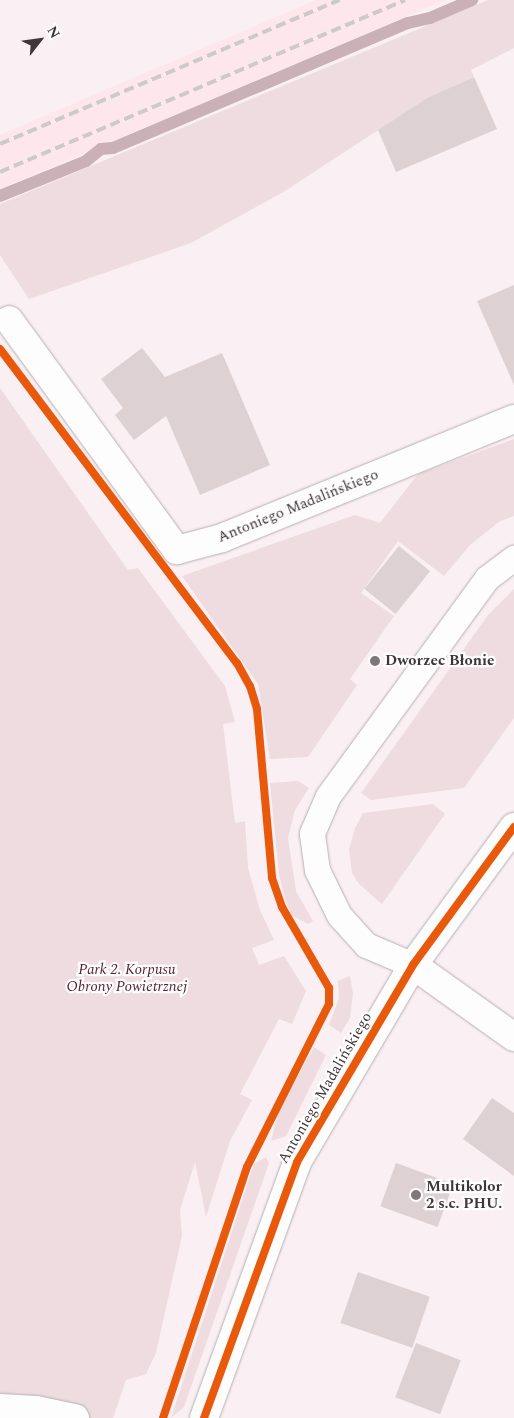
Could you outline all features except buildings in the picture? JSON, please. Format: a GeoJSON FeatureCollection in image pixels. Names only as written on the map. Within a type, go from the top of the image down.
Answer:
{"type":"FeatureCollection","features":[{"type":"Feature","properties":{"kind":"street","name":"Antoniego Madalińskiego"},"geometry":{"type":"LineString","coordinates":[[9,320],[177,550],[222,538],[514,419]]}},
{"type":"Feature","properties":{"kind":"street","name":"Antoniego Madalińskiego"},"geometry":{"type":"LineString","coordinates":[[204,1418],[293,1171],[413,965],[514,827]]}},
{"type":"Feature","properties":{"kind":"street"},"geometry":{"type":"LineString","coordinates":[[413,965],[514,1037]]}},
{"type":"Feature","properties":{"kind":"street"},"geometry":{"type":"LineString","coordinates":[[0,1408],[36,1410],[76,1418]]}},
{"type":"Feature","properties":{"kind":"lane"},"geometry":{"type":"LineString","coordinates":[[413,965],[366,945],[339,915],[317,870],[312,833],[328,796],[481,586],[514,558]]}},
{"type":"Feature","properties":{"kind":"shaded area"},"geometry":{"type":"Polygon","coordinates":[[[316,0],[445,0],[0,189],[0,135],[316,0]]]}},
{"type":"Feature","properties":{"kind":"green space"},"geometry":{"type":"Polygon","coordinates":[[[488,0],[514,0],[514,48],[471,70],[474,77],[427,98],[285,191],[191,243],[29,299],[0,255],[0,204],[488,0]]]}},
{"type":"Feature","properties":{"kind":"green space","name":"Park 2. Korpusu Obrony Powietrznej"},"geometry":{"type":"Polygon","coordinates":[[[0,388],[128,570],[138,568],[225,686],[235,722],[223,724],[235,823],[245,821],[248,868],[260,910],[274,940],[252,948],[259,965],[284,956],[306,991],[292,1024],[279,1019],[240,1094],[252,1100],[230,1141],[206,1217],[195,1162],[180,1210],[182,1236],[156,1353],[146,1374],[126,1380],[113,1418],[0,1418],[0,388]]]}},
{"type":"Feature","properties":{"kind":"green space"},"geometry":{"type":"Polygon","coordinates":[[[514,439],[514,516],[500,521],[470,545],[444,576],[398,541],[361,593],[394,616],[350,679],[357,685],[308,757],[270,759],[258,684],[182,576],[355,515],[380,523],[418,474],[514,439]]]}},
{"type":"Feature","properties":{"kind":"green space"},"geometry":{"type":"Polygon","coordinates":[[[514,589],[514,718],[464,788],[371,800],[361,793],[488,615],[514,589]]]}},
{"type":"Feature","properties":{"kind":"green space"},"geometry":{"type":"Polygon","coordinates":[[[298,781],[309,788],[295,810],[288,838],[296,891],[313,921],[308,924],[291,915],[285,899],[279,874],[270,783],[298,781]]]}},
{"type":"Feature","properties":{"kind":"green space"},"geometry":{"type":"Polygon","coordinates":[[[433,804],[445,814],[382,904],[359,884],[352,873],[349,850],[355,828],[363,813],[433,804]]]}},
{"type":"Feature","properties":{"kind":"green space"},"geometry":{"type":"Polygon","coordinates":[[[350,976],[353,994],[350,1018],[341,1033],[329,1025],[339,998],[338,981],[350,976]]]}},
{"type":"Feature","properties":{"kind":"green space"},"geometry":{"type":"Polygon","coordinates":[[[314,1047],[326,1055],[286,1136],[271,1141],[279,1110],[314,1047]]]}},
{"type":"Feature","properties":{"kind":"green space"},"geometry":{"type":"Polygon","coordinates":[[[266,1157],[269,1163],[184,1407],[171,1418],[254,1164],[266,1157]]]}},
{"type":"Feature","properties":{"kind":"waterway"},"geometry":{"type":"LineString","coordinates":[[0,196],[86,161],[101,149],[113,148],[408,23],[430,18],[472,0]]}},
{"type":"Feature","properties":{"kind":"railway"},"geometry":{"type":"LineString","coordinates":[[0,144],[340,0]]}},
{"type":"Feature","properties":{"kind":"railway"},"geometry":{"type":"LineString","coordinates":[[0,172],[405,0]]}},
{"type":"Feature","properties":{"kind":"cycle path"},"geometry":{"type":"LineString","coordinates":[[0,349],[237,663],[250,686],[257,709],[272,878],[282,907],[329,988],[329,1004],[247,1167],[163,1418]]}},
{"type":"Feature","properties":{"kind":"cycle path"},"geometry":{"type":"LineString","coordinates":[[204,1418],[297,1162],[413,965],[514,827]]}},
{"type":"Feature","properties":{"kind":"place","name":"Dworzec Błonie"},"geometry":{"type":"Point","coordinates":[375,661]}},
{"type":"Feature","properties":{"kind":"place","name":"Multikolor 2 s.c. PHU."},"geometry":{"type":"Point","coordinates":[416,1195]}}]}
